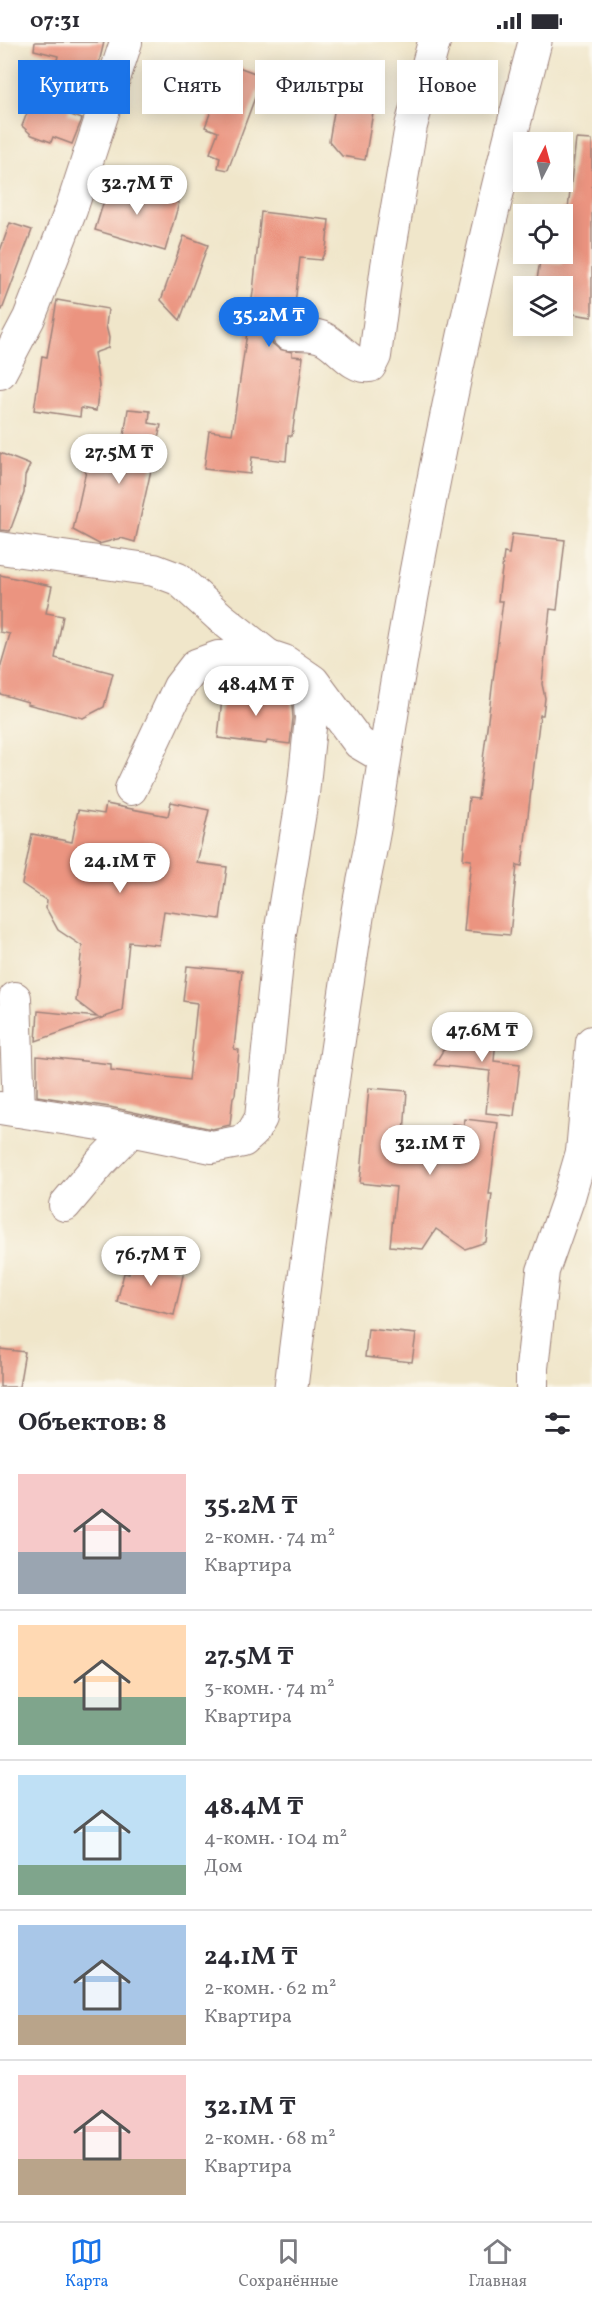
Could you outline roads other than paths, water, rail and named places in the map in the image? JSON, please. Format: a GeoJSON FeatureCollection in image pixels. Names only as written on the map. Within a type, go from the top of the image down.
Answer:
{"type":"FeatureCollection","features":[{"type":"Feature","properties":{"kind":"main road"},"geometry":{"type":"LineString","coordinates":[[291,1387],[316,1183],[383,757],[444,436],[478,274],[535,42]]}},
{"type":"Feature","properties":{"kind":"street"},"geometry":{"type":"LineString","coordinates":[[0,373],[29,318],[71,210],[126,42]]}},
{"type":"Feature","properties":{"kind":"street"},"geometry":{"type":"LineString","coordinates":[[288,334],[307,334],[324,338],[359,366],[370,366],[375,356],[387,266],[411,126],[434,42]]}},
{"type":"Feature","properties":{"kind":"street"},"geometry":{"type":"LineString","coordinates":[[0,548],[154,570],[178,579],[221,618],[269,656]]}},
{"type":"Feature","properties":{"kind":"street"},"geometry":{"type":"LineString","coordinates":[[131,789],[179,687],[196,665],[218,657],[269,656],[284,661],[308,678],[359,742],[383,757]]}},
{"type":"Feature","properties":{"kind":"street"},"geometry":{"type":"LineString","coordinates":[[15,998],[9,1109],[132,1130],[212,1147],[243,1142],[253,1132],[261,1118],[280,934],[304,783],[310,718],[308,678]]}},
{"type":"Feature","properties":{"kind":"street"},"geometry":{"type":"LineString","coordinates":[[532,1387],[543,1271],[582,1152],[592,1042]]}},
{"type":"Feature","properties":{"kind":"street"},"geometry":{"type":"LineString","coordinates":[[65,1205],[132,1130]]}}]}
